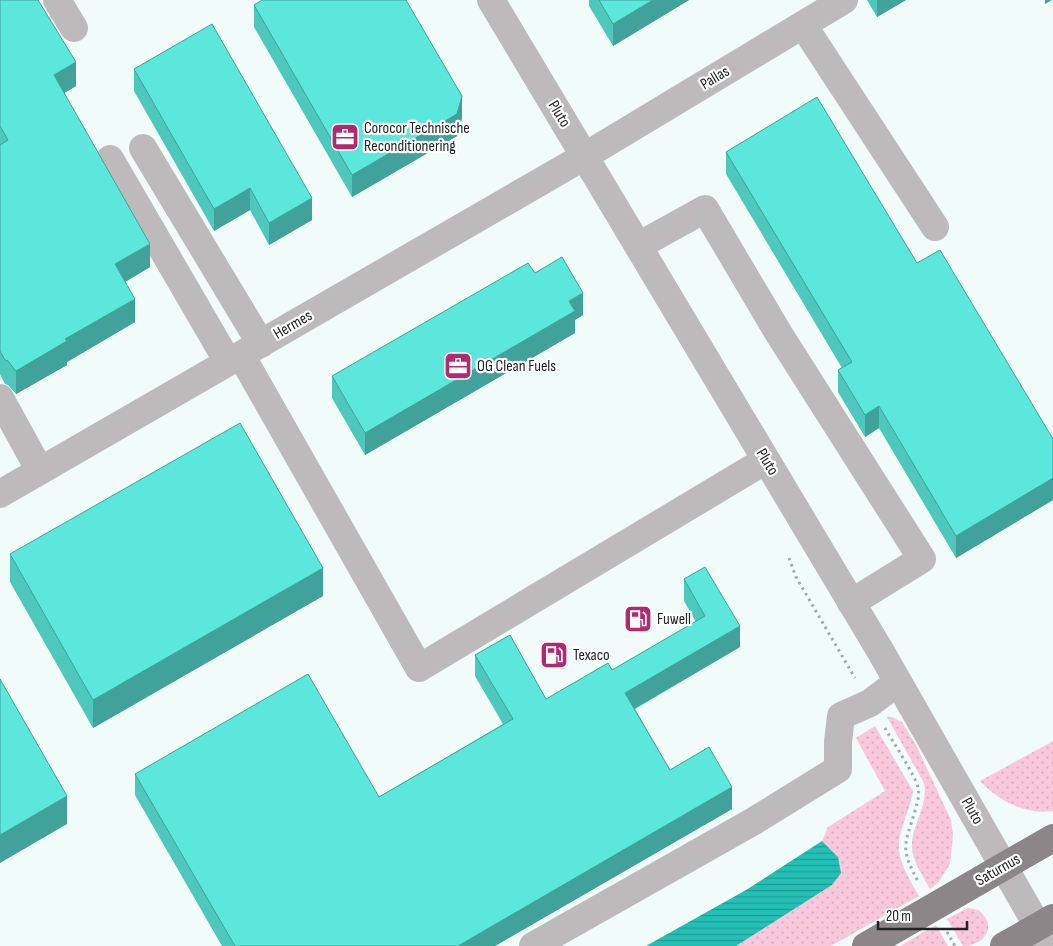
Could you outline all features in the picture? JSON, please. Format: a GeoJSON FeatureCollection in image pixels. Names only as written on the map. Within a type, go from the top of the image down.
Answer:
{"type":"FeatureCollection","features":[{"type":"Feature","properties":{"kind":"main road","name":"Saturnus"},"geometry":{"type":"LineString","coordinates":[[866,946],[1053,838]]}},
{"type":"Feature","properties":{"kind":"main road"},"geometry":{"type":"LineString","coordinates":[[1004,946],[1047,930]]}},
{"type":"Feature","properties":{"kind":"street"},"geometry":{"type":"LineString","coordinates":[[57,0],[74,28]]}},
{"type":"Feature","properties":{"kind":"street","name":"Pluto"},"geometry":{"type":"LineString","coordinates":[[491,0],[851,602],[1004,866],[1047,930]]}},
{"type":"Feature","properties":{"kind":"street","name":"Pallas"},"geometry":{"type":"LineString","coordinates":[[585,156],[844,0]]}},
{"type":"Feature","properties":{"kind":"street"},"geometry":{"type":"LineString","coordinates":[[803,25],[935,227]]}},
{"type":"Feature","properties":{"kind":"street"},"geometry":{"type":"LineString","coordinates":[[143,148],[243,354],[419,668],[766,460]]}},
{"type":"Feature","properties":{"kind":"street","name":"Hermes"},"geometry":{"type":"LineString","coordinates":[[0,494],[585,156]]}},
{"type":"Feature","properties":{"kind":"street"},"geometry":{"type":"LineString","coordinates":[[110,159],[243,354]]}},
{"type":"Feature","properties":{"kind":"street"},"geometry":{"type":"LineString","coordinates":[[638,246],[706,209],[779,334],[922,559],[851,602]]}},
{"type":"Feature","properties":{"kind":"street"},"geometry":{"type":"LineString","coordinates":[[0,398],[40,471]]}},
{"type":"Feature","properties":{"kind":"street"},"geometry":{"type":"LineString","coordinates":[[534,946],[754,821],[838,769],[838,742],[841,716],[870,703],[898,682]]}},
{"type":"Feature","properties":{"kind":"shaded area"},"geometry":{"type":"Polygon","coordinates":[[[887,717],[892,717],[902,722],[916,745],[951,820],[953,836],[950,864],[938,883],[930,889],[917,865],[912,849],[914,832],[924,800],[924,783],[887,717]]]}},
{"type":"Feature","properties":{"kind":"shaded area"},"geometry":{"type":"Polygon","coordinates":[[[875,726],[913,791],[902,828],[899,847],[902,864],[919,896],[831,946],[736,946],[832,885],[838,857],[822,841],[828,827],[885,791],[856,738],[875,726]]]}},
{"type":"Feature","properties":{"kind":"shaded area"},"geometry":{"type":"Polygon","coordinates":[[[1053,741],[1053,811],[1032,811],[1013,805],[995,795],[980,781],[1053,741]]]}},
{"type":"Feature","properties":{"kind":"shaded area"},"geometry":{"type":"Polygon","coordinates":[[[968,908],[981,912],[987,920],[988,931],[978,942],[963,946],[947,919],[968,908]]]}},
{"type":"Feature","properties":{"kind":"shaded area"},"geometry":{"type":"Polygon","coordinates":[[[936,925],[948,946],[900,946],[936,925]]]}},
{"type":"Feature","properties":{"kind":"water"},"geometry":{"type":"Polygon","coordinates":[[[822,841],[838,857],[841,873],[832,885],[736,946],[646,946],[746,890],[822,841]]]}},
{"type":"Feature","properties":{"kind":"building"},"geometry":{"type":"Polygon","coordinates":[[[0,0],[38,0],[76,62],[54,75],[150,244],[115,264],[135,299],[65,339],[67,341],[16,371],[5,360],[0,351],[0,145],[8,140],[0,126],[0,0]]]}},
{"type":"Feature","properties":{"kind":"building"},"geometry":{"type":"Polygon","coordinates":[[[262,0],[406,0],[462,96],[457,114],[352,175],[254,5],[262,0]]]}},
{"type":"Feature","properties":{"kind":"building"},"geometry":{"type":"Polygon","coordinates":[[[599,0],[653,0],[613,24],[599,0]]]}},
{"type":"Feature","properties":{"kind":"building"},"geometry":{"type":"Polygon","coordinates":[[[212,24],[312,198],[269,223],[250,188],[214,209],[134,69],[212,24]]]}},
{"type":"Feature","properties":{"kind":"building"},"geometry":{"type":"Polygon","coordinates":[[[817,97],[917,263],[940,250],[1053,439],[1053,478],[956,536],[879,406],[865,415],[838,370],[852,362],[726,152],[817,97]]]}},
{"type":"Feature","properties":{"kind":"building"},"geometry":{"type":"Polygon","coordinates":[[[562,257],[583,293],[569,301],[575,311],[365,433],[332,376],[528,263],[535,273],[562,257]]]}},
{"type":"Feature","properties":{"kind":"building"},"geometry":{"type":"Polygon","coordinates":[[[240,423],[323,568],[93,700],[10,554],[240,423]]]}},
{"type":"Feature","properties":{"kind":"building"},"geometry":{"type":"Polygon","coordinates":[[[705,567],[740,626],[625,693],[670,770],[709,747],[732,787],[458,946],[235,946],[135,774],[308,674],[379,797],[513,719],[475,655],[510,635],[546,699],[608,663],[612,670],[705,616],[684,579],[705,567]]]}},
{"type":"Feature","properties":{"kind":"building"},"geometry":{"type":"Polygon","coordinates":[[[0,679],[67,796],[0,835],[0,679]]]}},
{"type":"Feature","properties":{"kind":"place","name":"Corocor Technische Reconditionering"},"geometry":{"type":"Point","coordinates":[345,137]}},
{"type":"Feature","properties":{"kind":"place","name":"OG Clean Fuels"},"geometry":{"type":"Point","coordinates":[458,366]}},
{"type":"Feature","properties":{"kind":"place","name":"Fuwell"},"geometry":{"type":"Point","coordinates":[638,619]}},
{"type":"Feature","properties":{"kind":"place","name":"Texaco"},"geometry":{"type":"Point","coordinates":[554,655]}}]}
